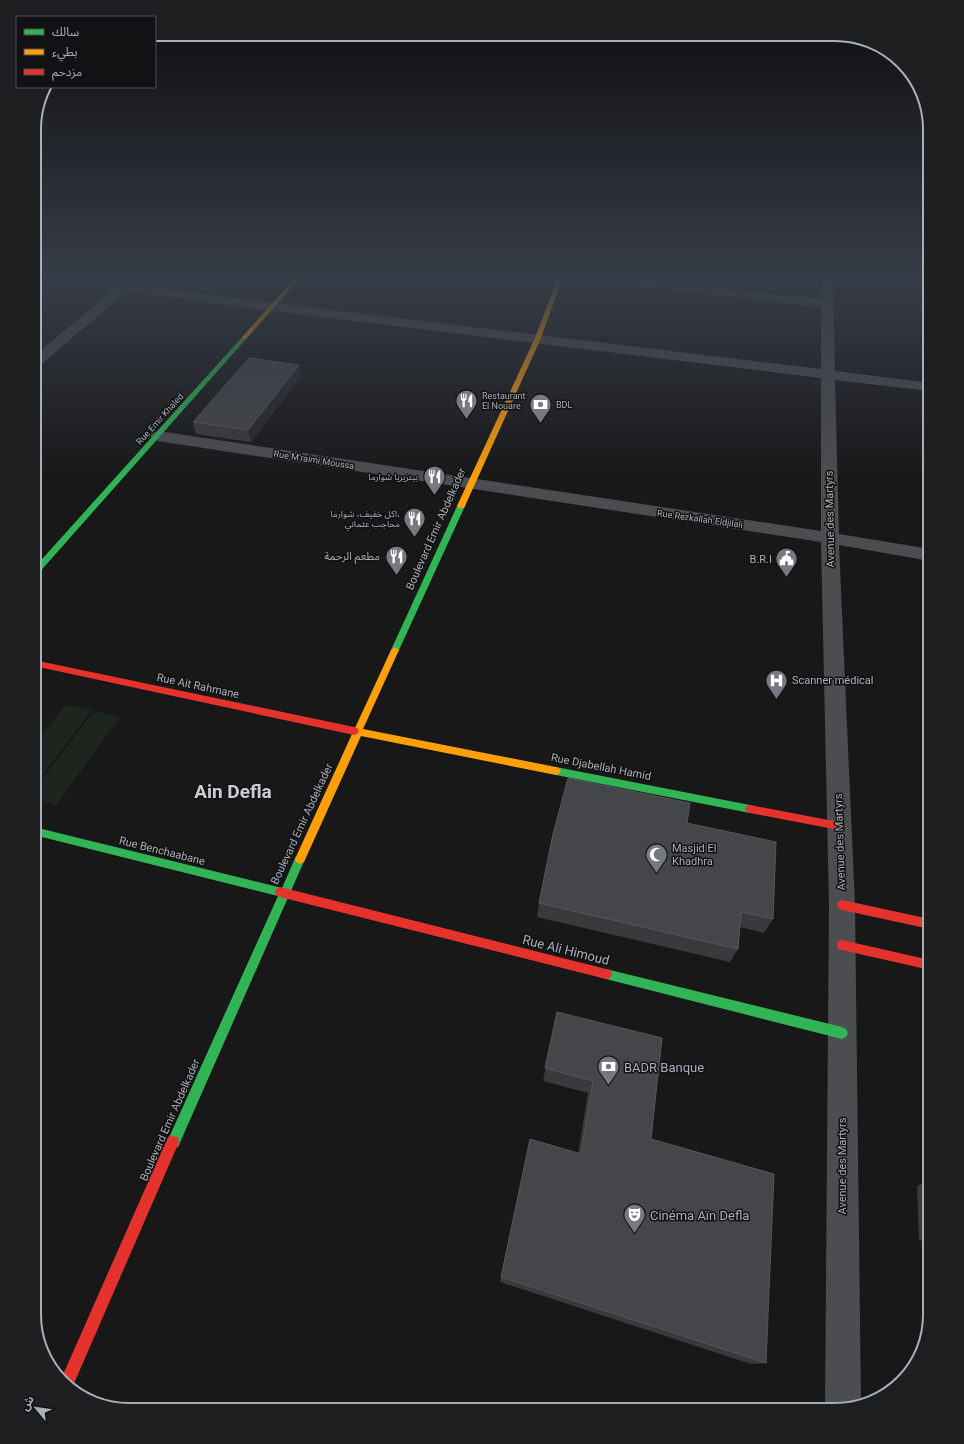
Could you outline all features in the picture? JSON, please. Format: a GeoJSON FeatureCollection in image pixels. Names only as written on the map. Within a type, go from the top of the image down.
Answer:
{"type":"FeatureCollection","features":[{"type":"Feature","properties":{"kind":"street"},"geometry":{"type":"LineString","coordinates":[[41,357],[56,344]]}},
{"type":"Feature","properties":{"kind":"street","name":"Rue Emir Khaled"},"geometry":{"type":"LineString","coordinates":[[41,564],[240,344]]}},
{"type":"Feature","properties":{"kind":"street","name":"Boulevard Emir Abdelkader"},"geometry":{"type":"LineString","coordinates":[[69,1379],[284,893],[535,344]]}},
{"type":"Feature","properties":{"kind":"street"},"geometry":{"type":"LineString","coordinates":[[589,344],[923,386]]}},
{"type":"Feature","properties":{"kind":"street","name":"Avenue des Martyrs"},"geometry":{"type":"LineString","coordinates":[[827,344],[830,538],[842,905],[843,1402]]}},
{"type":"Feature","properties":{"kind":"street","name":"Rue M'raimi Moussa"},"geometry":{"type":"LineString","coordinates":[[158,436],[470,484]]}},
{"type":"Feature","properties":{"kind":"street","name":"Rue Rezkallah Eldjilali"},"geometry":{"type":"LineString","coordinates":[[470,484],[830,538],[923,554]]}},
{"type":"Feature","properties":{"kind":"street","name":"Rue Ait Rahmane"},"geometry":{"type":"LineString","coordinates":[[41,664],[357,732]]}},
{"type":"Feature","properties":{"kind":"street","name":"Rue Djabellah Hamid"},"geometry":{"type":"LineString","coordinates":[[357,732],[839,826]]}},
{"type":"Feature","properties":{"kind":"street","name":"Rue Benchaabane"},"geometry":{"type":"LineString","coordinates":[[41,834],[284,893]]}},
{"type":"Feature","properties":{"kind":"street","name":"Rue Ali Himoud"},"geometry":{"type":"LineString","coordinates":[[284,893],[842,1033]]}},
{"type":"Feature","properties":{"kind":"street"},"geometry":{"type":"LineString","coordinates":[[842,905],[923,922]]}},
{"type":"Feature","properties":{"kind":"street"},"geometry":{"type":"LineString","coordinates":[[842,945],[923,963]]}},
{"type":"Feature","properties":{"kind":"shaded area"},"geometry":{"type":"Polygon","coordinates":[[[66,705],[92,710],[41,777],[41,736],[66,705]]]}},
{"type":"Feature","properties":{"kind":"shaded area"},"geometry":{"type":"Polygon","coordinates":[[[94,711],[120,717],[56,805],[41,801],[41,781],[94,711]]]}},
{"type":"Feature","properties":{"kind":"building"},"geometry":{"type":"Polygon","coordinates":[[[249,358],[299,365],[248,430],[193,422],[249,358]]]}},
{"type":"Feature","properties":{"kind":"building","name":"Masjid El Khadhra"},"geometry":{"type":"Polygon","coordinates":[[[568,778],[690,803],[687,823],[776,842],[773,919],[741,912],[738,949],[539,903],[553,834],[568,778]]]}},
{"type":"Feature","properties":{"kind":"building","name":"Cinéma Aïn Defla"},"geometry":{"type":"Polygon","coordinates":[[[557,1012],[662,1038],[651,1139],[774,1174],[766,1363],[501,1277],[530,1139],[581,1154],[593,1081],[545,1068],[557,1012]]]}},
{"type":"Feature","properties":{"kind":"traffic: fast"},"geometry":{"type":"LineString","coordinates":[[41,565],[238,344]]}},
{"type":"Feature","properties":{"kind":"traffic: fast"},"geometry":{"type":"LineString","coordinates":[[395,650],[461,506]]}},
{"type":"Feature","properties":{"kind":"traffic: fast"},"geometry":{"type":"LineString","coordinates":[[556,771],[750,809]]}},
{"type":"Feature","properties":{"kind":"traffic: fast"},"geometry":{"type":"LineString","coordinates":[[41,833],[280,892]]}},
{"type":"Feature","properties":{"kind":"traffic: fast"},"geometry":{"type":"LineString","coordinates":[[173,1142],[300,859]]}},
{"type":"Feature","properties":{"kind":"traffic: fast"},"geometry":{"type":"LineString","coordinates":[[606,974],[842,1033]]}},
{"type":"Feature","properties":{"kind":"traffic: slow"},"geometry":{"type":"LineString","coordinates":[[461,506],[535,344]]}},
{"type":"Feature","properties":{"kind":"traffic: slow"},"geometry":{"type":"LineString","coordinates":[[300,859],[395,650]]}},
{"type":"Feature","properties":{"kind":"traffic: slow"},"geometry":{"type":"LineString","coordinates":[[354,731],[556,771]]}},
{"type":"Feature","properties":{"kind":"traffic: jam"},"geometry":{"type":"LineString","coordinates":[[41,664],[354,731]]}},
{"type":"Feature","properties":{"kind":"traffic: jam"},"geometry":{"type":"LineString","coordinates":[[750,809],[839,826]]}},
{"type":"Feature","properties":{"kind":"traffic: jam"},"geometry":{"type":"LineString","coordinates":[[280,892],[606,974]]}},
{"type":"Feature","properties":{"kind":"traffic: jam"},"geometry":{"type":"LineString","coordinates":[[842,905],[923,922]]}},
{"type":"Feature","properties":{"kind":"traffic: jam"},"geometry":{"type":"LineString","coordinates":[[842,945],[923,963]]}},
{"type":"Feature","properties":{"kind":"traffic: jam"},"geometry":{"type":"LineString","coordinates":[[69,1379],[173,1142]]}},
{"type":"Feature","properties":{"kind":"place","name":"Restaurant El Nouare"},"geometry":{"type":"Point","coordinates":[466,420]}},
{"type":"Feature","properties":{"kind":"place","name":"BDL"},"geometry":{"type":"Point","coordinates":[540,424]}},
{"type":"Feature","properties":{"kind":"place","name":"بيتزيريا شوارما"},"geometry":{"type":"Point","coordinates":[434,496]}},
{"type":"Feature","properties":{"kind":"place","name":"اكل خفيف، شوارما، محاجب عثماني"},"geometry":{"type":"Point","coordinates":[415,538]}},
{"type":"Feature","properties":{"kind":"place","name":"مطعم الرحمة"},"geometry":{"type":"Point","coordinates":[396,576]}},
{"type":"Feature","properties":{"kind":"place","name":"B.R.I"},"geometry":{"type":"Point","coordinates":[787,578]}},
{"type":"Feature","properties":{"kind":"place","name":"Scanner médical"},"geometry":{"type":"Point","coordinates":[776,700]}},
{"type":"Feature","properties":{"kind":"place","name":"Masjid El Khadhra"},"geometry":{"type":"Point","coordinates":[656,874]}},
{"type":"Feature","properties":{"kind":"place","name":"BADR Banque"},"geometry":{"type":"Point","coordinates":[608,1086]}},
{"type":"Feature","properties":{"kind":"place","name":"Cinéma Aïn Defla"},"geometry":{"type":"Point","coordinates":[634,1234]}},
{"type":"Feature","properties":{"kind":"district","name":"Ain Defla"},"geometry":{"type":"Point","coordinates":[233,791]}}]}
